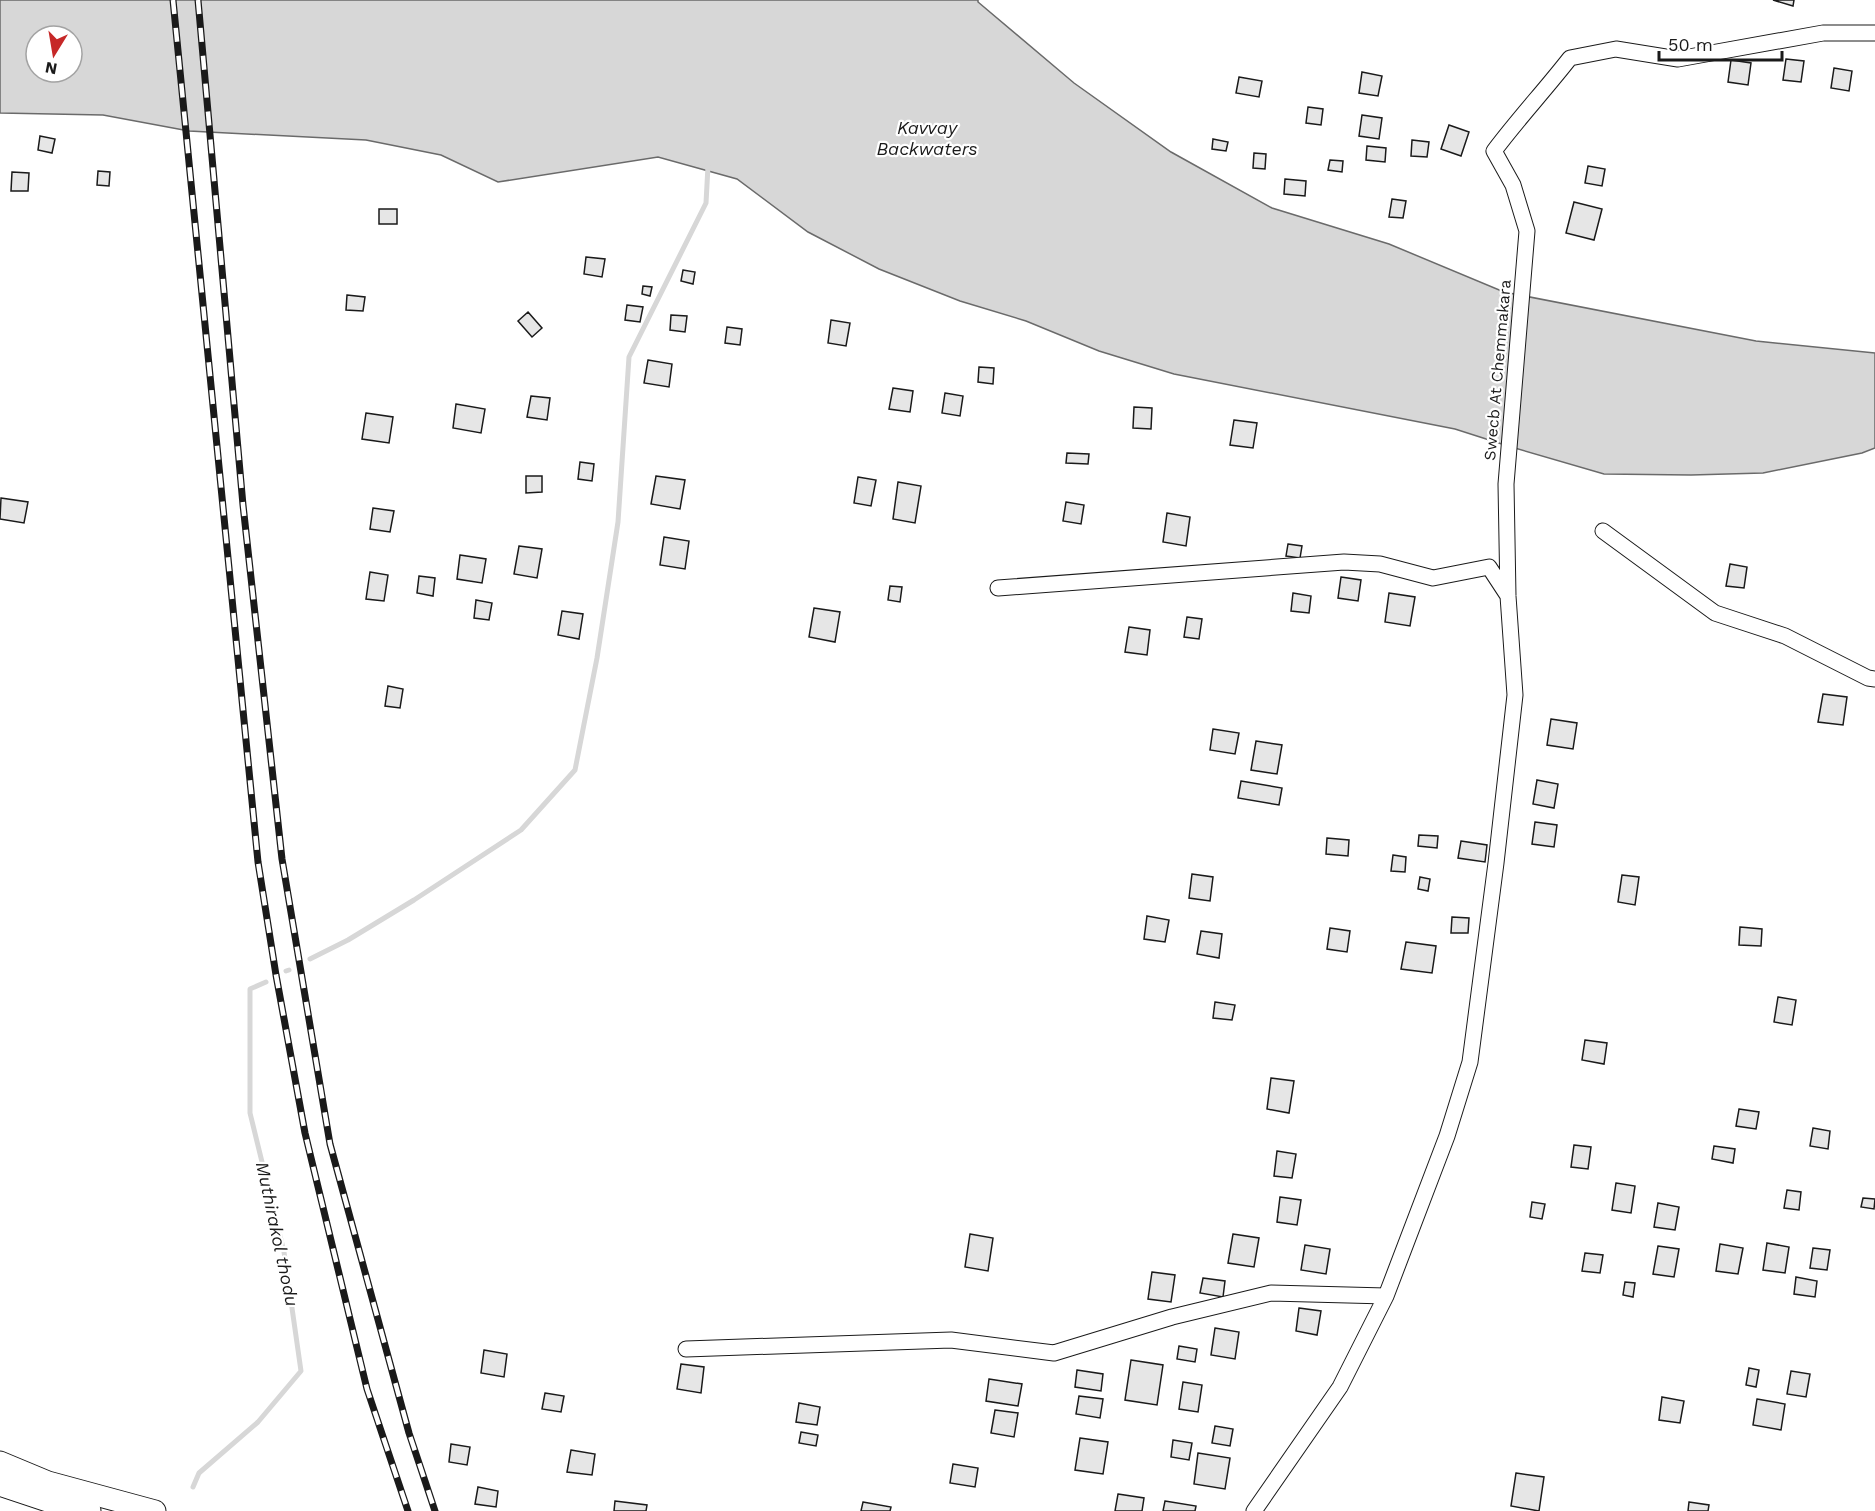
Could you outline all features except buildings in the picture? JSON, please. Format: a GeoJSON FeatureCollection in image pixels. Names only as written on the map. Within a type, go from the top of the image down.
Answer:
{"type":"FeatureCollection","features":[{"type":"Feature","properties":{"kind":"highway"},"geometry":{"type":"LineString","coordinates":[[0,1482],[87,1511]]}},
{"type":"Feature","properties":{"kind":"street","name":"Swecb At Chemmakara"},"geometry":{"type":"LineString","coordinates":[[1254,1511],[1340,1388],[1386,1296],[1448,1136],[1470,1062],[1515,696],[1508,596],[1506,484],[1527,231],[1513,185],[1494,151],[1570,58],[1617,49],[1678,59],[1823,33],[1875,33]]}},
{"type":"Feature","properties":{"kind":"street"},"geometry":{"type":"LineString","coordinates":[[1603,531],[1715,613],[1785,636],[1868,678],[1875,679]]}},
{"type":"Feature","properties":{"kind":"street"},"geometry":{"type":"LineString","coordinates":[[998,588],[1344,562],[1380,564],[1433,578],[1489,567],[1508,596]]}},
{"type":"Feature","properties":{"kind":"street"},"geometry":{"type":"LineString","coordinates":[[686,1348],[951,1340],[1054,1353],[1172,1317],[1271,1293],[1386,1296]]}},
{"type":"Feature","properties":{"kind":"street"},"geometry":{"type":"LineString","coordinates":[[0,1462],[48,1482],[155,1511]]}},
{"type":"Feature","properties":{"kind":"water","name":"Kavvay Backwaters"},"geometry":{"type":"Polygon","coordinates":[[[0,0],[978,0],[1074,83],[1171,152],[1272,208],[1389,244],[1504,292],[1756,341],[1875,353],[1875,448],[1862,453],[1763,473],[1604,474],[1455,429],[1174,374],[1099,351],[1026,321],[960,301],[879,269],[808,232],[737,179],[658,157],[498,182],[441,155],[366,140],[189,131],[103,115],[0,113],[0,0]]]}},
{"type":"Feature","properties":{"kind":"waterway"},"geometry":{"type":"LineString","coordinates":[[310,959],[348,940],[414,900],[521,830],[575,770],[597,658],[618,522],[629,357],[706,203],[708,166]]}},
{"type":"Feature","properties":{"kind":"waterway","name":"Muthirakol thodu"},"geometry":{"type":"LineString","coordinates":[[193,1487],[199,1473],[258,1422],[301,1371],[284,1252],[250,1113],[250,989],[266,982]]}},
{"type":"Feature","properties":{"kind":"railway"},"geometry":{"type":"LineString","coordinates":[[173,0],[258,862],[305,1133],[367,1389],[408,1511]]}},
{"type":"Feature","properties":{"kind":"railway"},"geometry":{"type":"LineString","coordinates":[[198,0],[243,505],[282,859],[330,1144],[409,1433],[435,1511]]}}]}
